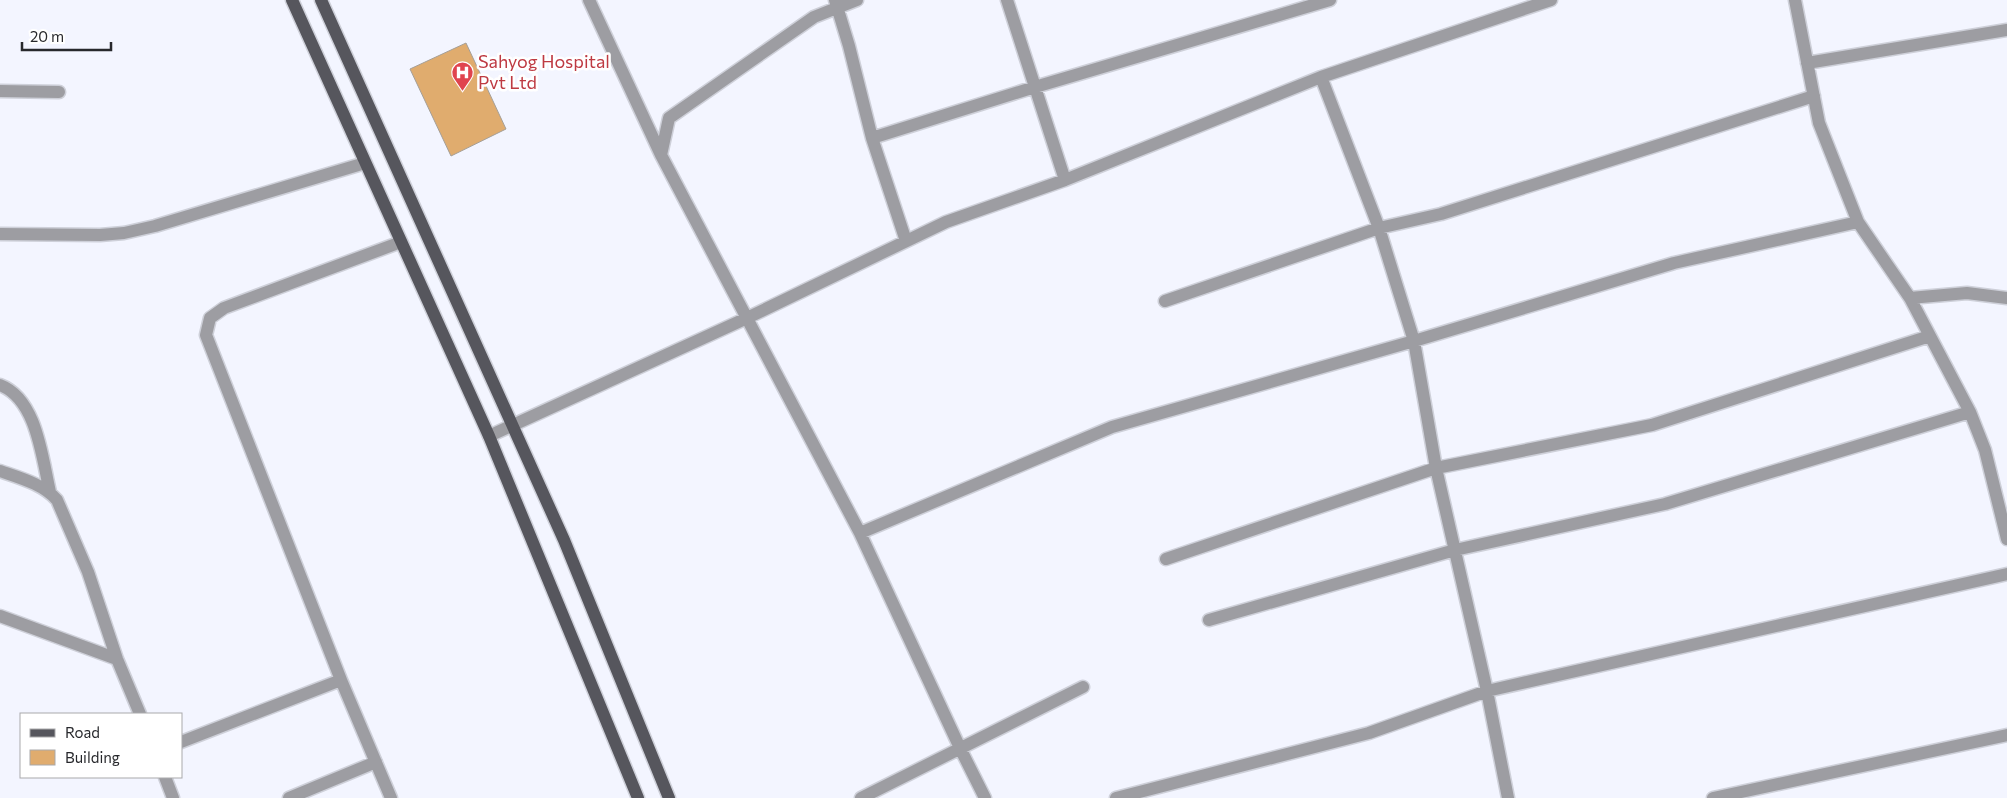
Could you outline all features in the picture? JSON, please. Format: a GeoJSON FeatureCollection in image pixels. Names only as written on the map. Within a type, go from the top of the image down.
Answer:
{"type":"FeatureCollection","features":[{"type":"Feature","properties":{"kind":"main road"},"geometry":{"type":"LineString","coordinates":[[292,0],[489,436],[635,797]]}},
{"type":"Feature","properties":{"kind":"main road"},"geometry":{"type":"LineString","coordinates":[[321,0],[564,540],[669,798]]}},
{"type":"Feature","properties":{"kind":"street"},"geometry":{"type":"LineString","coordinates":[[589,0],[661,155],[860,533],[985,798]]}},
{"type":"Feature","properties":{"kind":"street"},"geometry":{"type":"LineString","coordinates":[[661,155],[669,118],[814,17],[836,4],[857,0]]}},
{"type":"Feature","properties":{"kind":"street"},"geometry":{"type":"LineString","coordinates":[[1007,0],[1065,180]]}},
{"type":"Feature","properties":{"kind":"street"},"geometry":{"type":"LineString","coordinates":[[872,138],[1035,87],[1330,0]]}},
{"type":"Feature","properties":{"kind":"street"},"geometry":{"type":"LineString","coordinates":[[489,436],[747,318],[946,222],[1065,180],[1321,78],[1551,0]]}},
{"type":"Feature","properties":{"kind":"street"},"geometry":{"type":"LineString","coordinates":[[1795,0],[1819,123],[1858,222],[1910,298],[1970,412],[1985,450],[2006,532]]}},
{"type":"Feature","properties":{"kind":"street"},"geometry":{"type":"LineString","coordinates":[[836,4],[872,138],[906,241]]}},
{"type":"Feature","properties":{"kind":"street"},"geometry":{"type":"LineString","coordinates":[[1807,63],[2007,30]]}},
{"type":"Feature","properties":{"kind":"street"},"geometry":{"type":"LineString","coordinates":[[1321,78],[1379,228],[1414,341],[1436,468],[1487,690],[1508,798]]}},
{"type":"Feature","properties":{"kind":"street"},"geometry":{"type":"LineString","coordinates":[[0,91],[59,92]]}},
{"type":"Feature","properties":{"kind":"street"},"geometry":{"type":"LineString","coordinates":[[1165,301],[1379,228],[1441,214],[1814,96]]}},
{"type":"Feature","properties":{"kind":"street"},"geometry":{"type":"LineString","coordinates":[[0,234],[100,235],[124,233],[155,226],[365,163]]}},
{"type":"Feature","properties":{"kind":"street"},"geometry":{"type":"LineString","coordinates":[[860,533],[1112,427],[1414,341],[1674,263],[1858,222]]}},
{"type":"Feature","properties":{"kind":"street"},"geometry":{"type":"LineString","coordinates":[[391,798],[341,680],[206,334],[210,318],[224,308],[400,242]]}},
{"type":"Feature","properties":{"kind":"street"},"geometry":{"type":"LineString","coordinates":[[1910,298],[1967,293],[2007,298]]}},
{"type":"Feature","properties":{"kind":"street"},"geometry":{"type":"LineString","coordinates":[[1166,559],[1436,468],[1652,425],[1930,336]]}},
{"type":"Feature","properties":{"kind":"street"},"geometry":{"type":"LineString","coordinates":[[0,385],[17,394],[27,408],[38,439],[50,492]]}},
{"type":"Feature","properties":{"kind":"street"},"geometry":{"type":"LineString","coordinates":[[1209,620],[1455,550],[1665,504],[1970,412]]}},
{"type":"Feature","properties":{"kind":"street"},"geometry":{"type":"LineString","coordinates":[[0,471],[50,492],[57,500],[88,572],[117,659],[140,713]]}},
{"type":"Feature","properties":{"kind":"street"},"geometry":{"type":"LineString","coordinates":[[1116,798],[1369,732],[1487,690],[2007,574]]}},
{"type":"Feature","properties":{"kind":"street"},"geometry":{"type":"LineString","coordinates":[[0,616],[117,659]]}},
{"type":"Feature","properties":{"kind":"street"},"geometry":{"type":"LineString","coordinates":[[182,742],[341,680]]}},
{"type":"Feature","properties":{"kind":"street"},"geometry":{"type":"LineString","coordinates":[[861,798],[1083,687]]}},
{"type":"Feature","properties":{"kind":"street"},"geometry":{"type":"LineString","coordinates":[[1713,798],[2007,735]]}},
{"type":"Feature","properties":{"kind":"street"},"geometry":{"type":"LineString","coordinates":[[289,798],[376,762]]}},
{"type":"Feature","properties":{"kind":"street"},"geometry":{"type":"LineString","coordinates":[[165,778],[173,798]]}},
{"type":"Feature","properties":{"kind":"building"},"geometry":{"type":"Polygon","coordinates":[[[466,43],[506,129],[451,156],[410,69],[466,43]]]}},
{"type":"Feature","properties":{"kind":"place","name":"Sahyog Hospital Pvt Ltd"},"geometry":{"type":"Point","coordinates":[462,91]}}]}
